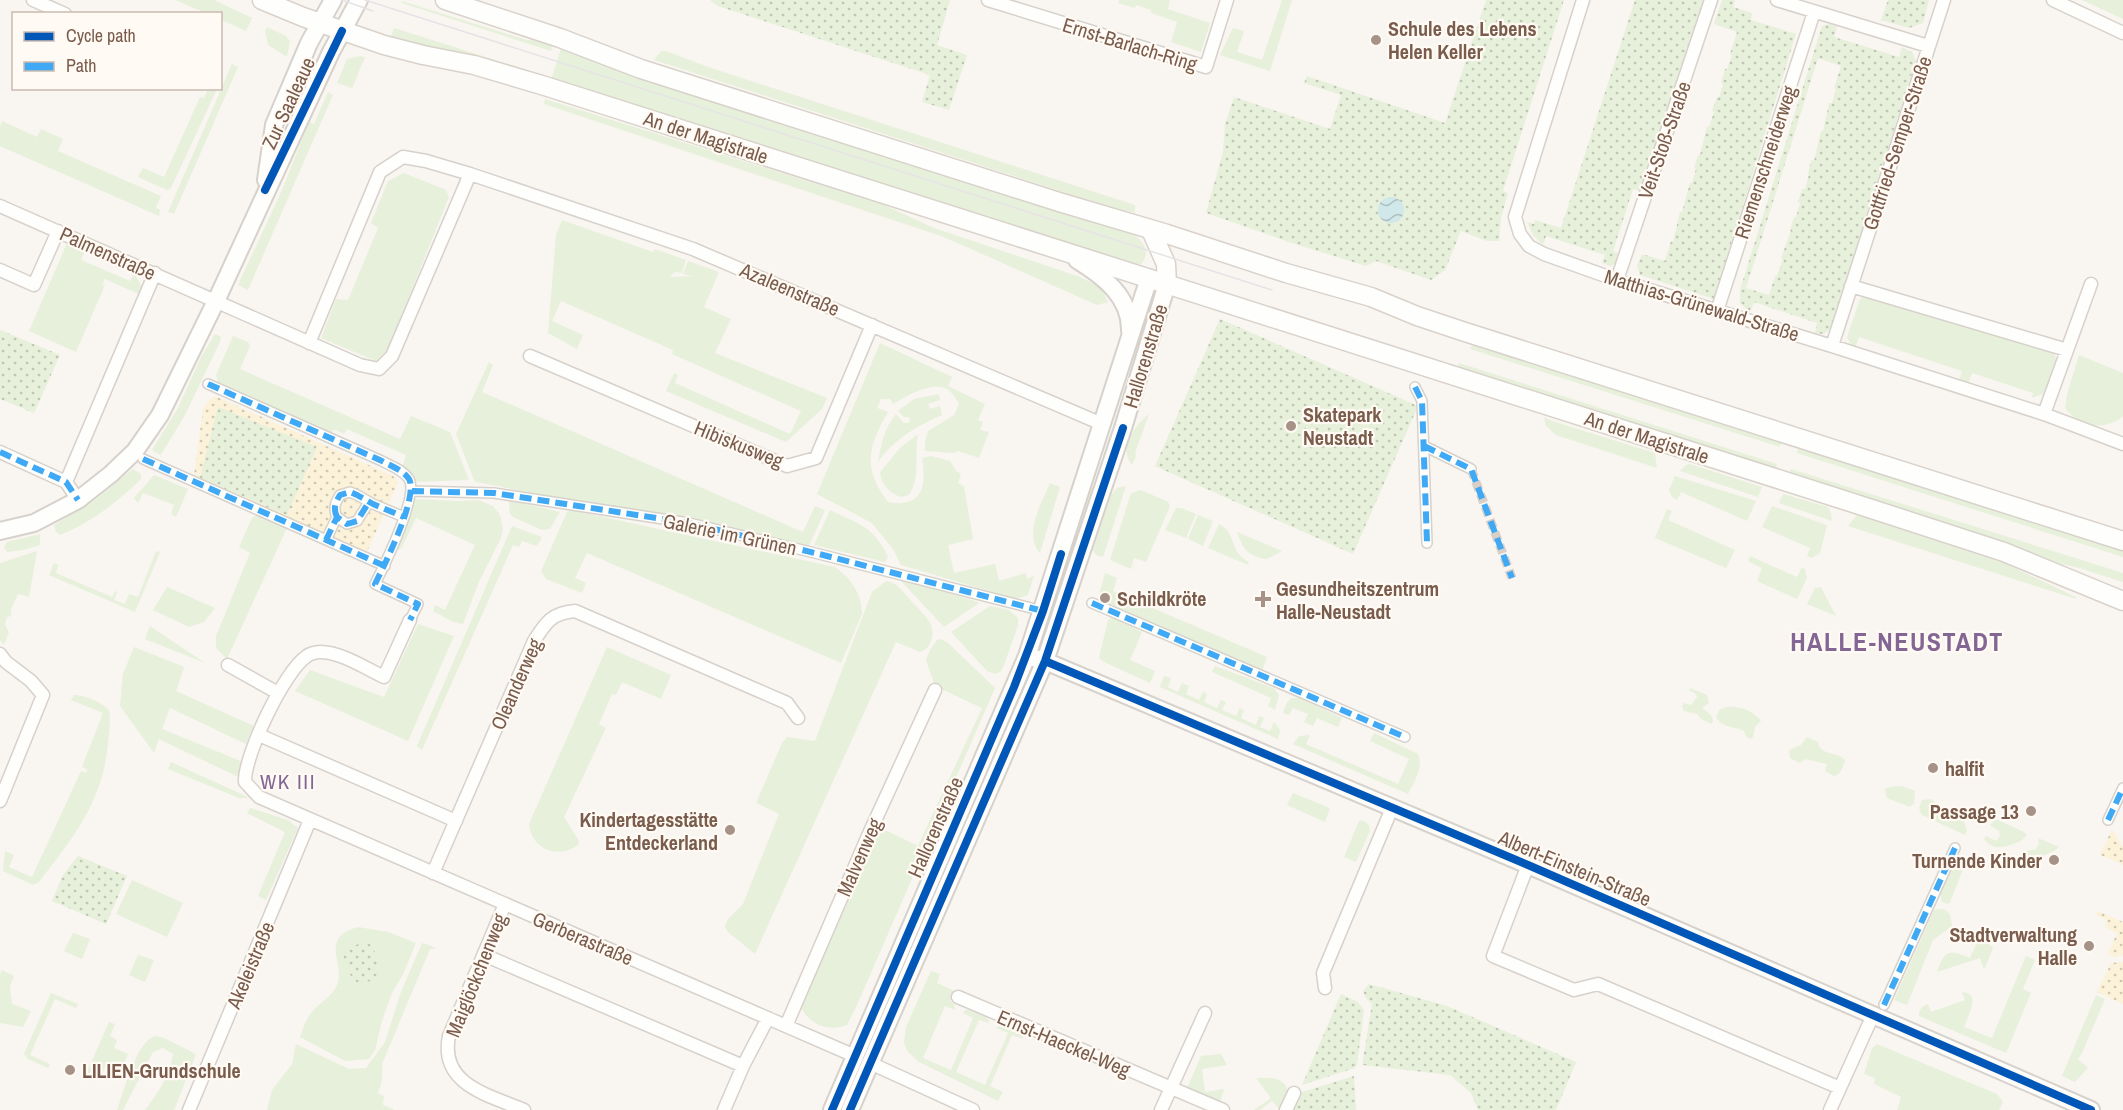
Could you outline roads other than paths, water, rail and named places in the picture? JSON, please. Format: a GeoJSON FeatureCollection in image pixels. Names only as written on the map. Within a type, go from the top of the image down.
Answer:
{"type":"FeatureCollection","features":[{"type":"Feature","properties":{"kind":"main road","name":"An der Magistrale"},"geometry":{"type":"LineString","coordinates":[[262,0],[342,31],[413,53],[474,65],[545,86],[1993,549],[2123,601]]}},
{"type":"Feature","properties":{"kind":"main road"},"geometry":{"type":"LineString","coordinates":[[445,0],[560,38],[641,69],[1286,273],[1371,297],[1464,332],[2123,541]]}},
{"type":"Feature","properties":{"kind":"main road"},"geometry":{"type":"LineString","coordinates":[[1151,230],[1165,259],[1168,273],[1167,284]]}},
{"type":"Feature","properties":{"kind":"main road"},"geometry":{"type":"LineString","coordinates":[[1149,278],[1157,266],[1188,242]]}},
{"type":"Feature","properties":{"kind":"street"},"geometry":{"type":"LineString","coordinates":[[33,0],[60,12]]}},
{"type":"Feature","properties":{"kind":"street","name":"Zur Saaleaue"},"geometry":{"type":"LineString","coordinates":[[265,190],[274,125],[319,23],[333,0]]}},
{"type":"Feature","properties":{"kind":"street","name":"Zur Saaleaue"},"geometry":{"type":"LineString","coordinates":[[0,531],[34,523],[78,500],[135,451],[160,415],[216,302],[265,190],[359,0]]}},
{"type":"Feature","properties":{"kind":"street","name":"Ernst-Barlach-Ring"},"geometry":{"type":"LineString","coordinates":[[988,0],[1206,67],[1227,0]]}},
{"type":"Feature","properties":{"kind":"street","name":"Matthias-Grünewald-Straße"},"geometry":{"type":"LineString","coordinates":[[1583,0],[1515,217],[1520,234],[1530,246],[1544,254],[1617,280],[2044,414],[2122,442]]}},
{"type":"Feature","properties":{"kind":"street","name":"Veit-Stoß-Straße"},"geometry":{"type":"LineString","coordinates":[[1617,280],[1711,0]]}},
{"type":"Feature","properties":{"kind":"street"},"geometry":{"type":"LineString","coordinates":[[1777,0],[1928,46]]}},
{"type":"Feature","properties":{"kind":"street","name":"Gottfried-Semper-Straße"},"geometry":{"type":"LineString","coordinates":[[1832,346],[1944,0]]}},
{"type":"Feature","properties":{"kind":"street"},"geometry":{"type":"LineString","coordinates":[[2053,0],[2123,33]]}},
{"type":"Feature","properties":{"kind":"street","name":"Riemenschneiderweg"},"geometry":{"type":"LineString","coordinates":[[1717,311],[1814,12]]}},
{"type":"Feature","properties":{"kind":"street","name":"Azaleenstraße"},"geometry":{"type":"LineString","coordinates":[[309,343],[380,172],[403,158],[426,161],[470,174],[693,249],[1102,424]]}},
{"type":"Feature","properties":{"kind":"street"},"geometry":{"type":"LineString","coordinates":[[216,302],[360,365],[379,369],[392,356],[470,174]]}},
{"type":"Feature","properties":{"kind":"street","name":"Palmenstraße"},"geometry":{"type":"LineString","coordinates":[[0,206],[216,302]]}},
{"type":"Feature","properties":{"kind":"street"},"geometry":{"type":"LineString","coordinates":[[0,270],[34,285],[58,231]]}},
{"type":"Feature","properties":{"kind":"street"},"geometry":{"type":"LineString","coordinates":[[1062,251],[1099,273],[1113,286],[1127,312],[1130,326],[1129,341]]}},
{"type":"Feature","properties":{"kind":"street"},"geometry":{"type":"LineString","coordinates":[[66,482],[155,273]]}},
{"type":"Feature","properties":{"kind":"street","name":"Hallorenstraße"},"geometry":{"type":"LineString","coordinates":[[850,1110],[863,1060],[1027,656],[1149,278]]}},
{"type":"Feature","properties":{"kind":"street","name":"Hallorenstraße"},"geometry":{"type":"LineString","coordinates":[[832,1110],[863,1060],[1045,660],[1123,428],[1167,284]]}},
{"type":"Feature","properties":{"kind":"street"},"geometry":{"type":"LineString","coordinates":[[2044,414],[2091,284]]}},
{"type":"Feature","properties":{"kind":"street"},"geometry":{"type":"LineString","coordinates":[[1851,286],[2067,350]]}},
{"type":"Feature","properties":{"kind":"street","name":"Hibiskusweg"},"geometry":{"type":"LineString","coordinates":[[530,356],[787,466],[816,458],[872,325]]}},
{"type":"Feature","properties":{"kind":"street"},"geometry":{"type":"LineString","coordinates":[[208,384],[401,471],[409,480],[412,491],[385,566],[375,584],[418,604],[384,677],[336,655],[319,652],[307,655],[290,674],[278,693],[259,735],[456,821]]}},
{"type":"Feature","properties":{"kind":"street"},"geometry":{"type":"LineString","coordinates":[[1414,387],[1422,401],[1427,543]]}},
{"type":"Feature","properties":{"kind":"street"},"geometry":{"type":"LineString","coordinates":[[1424,446],[1471,469]]}},
{"type":"Feature","properties":{"kind":"street"},"geometry":{"type":"LineString","coordinates":[[0,452],[66,482],[78,500]]}},
{"type":"Feature","properties":{"kind":"street"},"geometry":{"type":"LineString","coordinates":[[143,459],[385,566]]}},
{"type":"Feature","properties":{"kind":"street","name":"Galerie im Grünen"},"geometry":{"type":"LineString","coordinates":[[412,491],[494,493],[689,523],[1043,611]]}},
{"type":"Feature","properties":{"kind":"street"},"geometry":{"type":"LineString","coordinates":[[369,502],[357,521],[347,524],[337,517],[334,507],[340,495],[350,492],[404,517]]}},
{"type":"Feature","properties":{"kind":"street"},"geometry":{"type":"LineString","coordinates":[[326,540],[337,517]]}},
{"type":"Feature","properties":{"kind":"street"},"geometry":{"type":"LineString","coordinates":[[1092,603],[1405,737]]}},
{"type":"Feature","properties":{"kind":"street","name":"Oleanderweg"},"geometry":{"type":"LineString","coordinates":[[433,873],[534,641],[543,626],[555,615],[575,611],[787,703],[798,718]]}},
{"type":"Feature","properties":{"kind":"street"},"geometry":{"type":"LineString","coordinates":[[0,654],[6,662],[31,681],[42,695],[0,801]]}},
{"type":"Feature","properties":{"kind":"street","name":"Albert-Einstein-Straße"},"geometry":{"type":"LineString","coordinates":[[1027,656],[1045,660],[1392,808],[1878,1010],[2091,1110]]}},
{"type":"Feature","properties":{"kind":"street"},"geometry":{"type":"LineString","coordinates":[[228,665],[278,693]]}},
{"type":"Feature","properties":{"kind":"street","name":"Malvenweg"},"geometry":{"type":"LineString","coordinates":[[786,1026],[868,836],[935,690]]}},
{"type":"Feature","properties":{"kind":"street","name":"Gerberastraße"},"geometry":{"type":"LineString","coordinates":[[259,735],[244,773],[245,782],[259,797],[768,1018],[973,1110]]}},
{"type":"Feature","properties":{"kind":"street"},"geometry":{"type":"LineString","coordinates":[[2108,820],[2123,788]]}},
{"type":"Feature","properties":{"kind":"street"},"geometry":{"type":"LineString","coordinates":[[1325,988],[1323,973],[1392,808]]}},
{"type":"Feature","properties":{"kind":"street","name":"Akeleistraße"},"geometry":{"type":"LineString","coordinates":[[189,1110],[310,820]]}},
{"type":"Feature","properties":{"kind":"street"},"geometry":{"type":"LineString","coordinates":[[1830,1110],[1955,848]]}},
{"type":"Feature","properties":{"kind":"street","name":"Albert-Einstein-Straße"},"geometry":{"type":"LineString","coordinates":[[1528,865],[1492,956],[1574,990],[1598,984],[1840,1088]]}},
{"type":"Feature","properties":{"kind":"street","name":"Maiglöckchenweg"},"geometry":{"type":"LineString","coordinates":[[505,904],[449,1036],[448,1060],[456,1075],[468,1086],[524,1110]]}},
{"type":"Feature","properties":{"kind":"street"},"geometry":{"type":"LineString","coordinates":[[484,955],[743,1066]]}},
{"type":"Feature","properties":{"kind":"street","name":"Ernst-Haeckel-Weg"},"geometry":{"type":"LineString","coordinates":[[958,997],[1223,1110]]}},
{"type":"Feature","properties":{"kind":"street"},"geometry":{"type":"LineString","coordinates":[[1161,1110],[1205,1013]]}},
{"type":"Feature","properties":{"kind":"street"},"geometry":{"type":"LineString","coordinates":[[724,1110],[743,1066],[768,1018]]}},
{"type":"Feature","properties":{"kind":"street"},"geometry":{"type":"LineString","coordinates":[[1286,1110],[1294,1093]]}},
{"type":"Feature","properties":{"kind":"water"},"geometry":{"type":"Polygon","coordinates":[[[1391,197],[1400,201],[1404,210],[1400,219],[1391,223],[1382,219],[1378,210],[1382,201],[1391,197]]]}},
{"type":"Feature","properties":{"kind":"tunnel"},"geometry":{"type":"LineString","coordinates":[[1471,469],[1512,578]]}},
{"type":"Feature","properties":{"kind":"tram line"},"geometry":{"type":"LineString","coordinates":[[342,0],[373,11]]}},
{"type":"Feature","properties":{"kind":"tram line"},"geometry":{"type":"LineString","coordinates":[[365,0],[1272,290]]}},
{"type":"Feature","properties":{"kind":"place","name":"Schule des Lebens Helen Keller"},"geometry":{"type":"Point","coordinates":[1376,40]}},
{"type":"Feature","properties":{"kind":"place","name":"Skatepark Neustadt"},"geometry":{"type":"Point","coordinates":[1291,426]}},
{"type":"Feature","properties":{"kind":"place","name":"Schildkröte"},"geometry":{"type":"Point","coordinates":[1105,598]}},
{"type":"Feature","properties":{"kind":"place","name":"Gesundheitszentrum Halle-Neustadt"},"geometry":{"type":"Point","coordinates":[1263,599]}},
{"type":"Feature","properties":{"kind":"place","name":"halfit"},"geometry":{"type":"Point","coordinates":[1933,768]}},
{"type":"Feature","properties":{"kind":"place","name":"Passage 13"},"geometry":{"type":"Point","coordinates":[2031,811]}},
{"type":"Feature","properties":{"kind":"place","name":"Kindertagesstätte Entdeckerland"},"geometry":{"type":"Point","coordinates":[730,830]}},
{"type":"Feature","properties":{"kind":"place","name":"Turnende Kinder"},"geometry":{"type":"Point","coordinates":[2054,860]}},
{"type":"Feature","properties":{"kind":"place","name":"Stadtverwaltung Halle"},"geometry":{"type":"Point","coordinates":[2089,946]}},
{"type":"Feature","properties":{"kind":"place","name":"LILIEN-Grundschule"},"geometry":{"type":"Point","coordinates":[70,1070]}},
{"type":"Feature","properties":{"kind":"district","name":"HALLE-NEUSTADT"},"geometry":{"type":"Point","coordinates":[1897,641]}},
{"type":"Feature","properties":{"kind":"district","name":"WK III"},"geometry":{"type":"Point","coordinates":[288,781]}}]}
